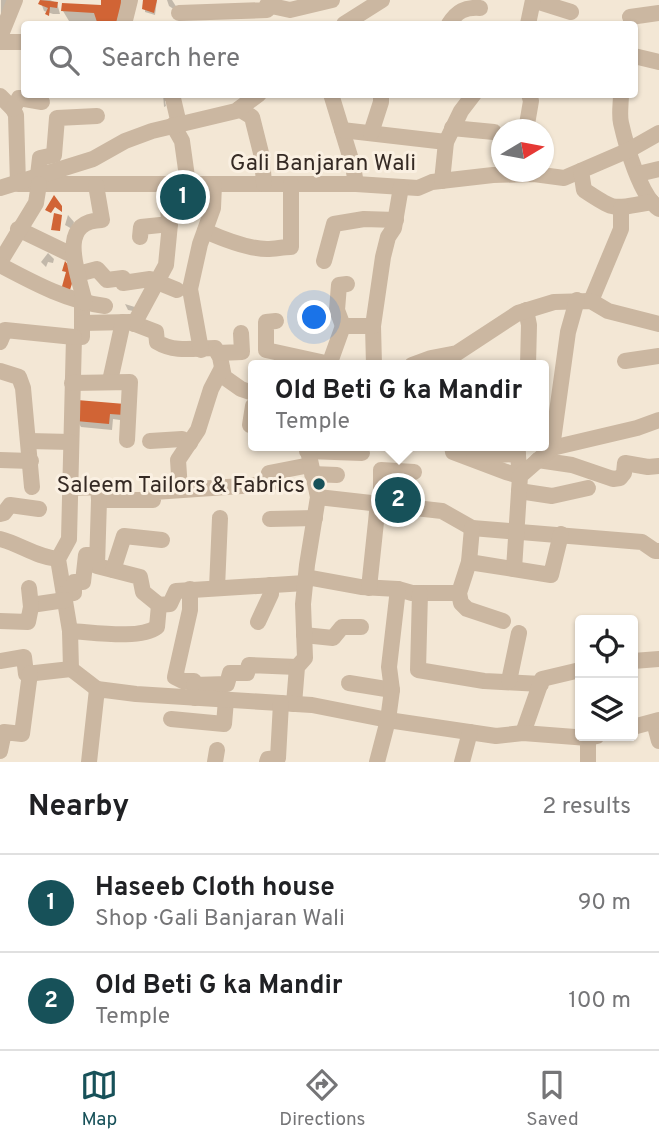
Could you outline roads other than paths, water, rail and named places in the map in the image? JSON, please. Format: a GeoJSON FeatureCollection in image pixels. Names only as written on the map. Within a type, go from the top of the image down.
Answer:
{"type":"FeatureCollection","features":[{"type":"Feature","properties":{"kind":"street"},"geometry":{"type":"LineString","coordinates":[[0,37],[15,0]]}},
{"type":"Feature","properties":{"kind":"street"},"geometry":{"type":"LineString","coordinates":[[125,21],[130,0]]}},
{"type":"Feature","properties":{"kind":"street"},"geometry":{"type":"LineString","coordinates":[[179,13],[267,10],[267,5],[296,10],[332,0]]}},
{"type":"Feature","properties":{"kind":"street"},"geometry":{"type":"LineString","coordinates":[[367,17],[382,0]]}},
{"type":"Feature","properties":{"kind":"street"},"geometry":{"type":"LineString","coordinates":[[529,21],[533,0],[572,12]]}},
{"type":"Feature","properties":{"kind":"street"},"geometry":{"type":"LineString","coordinates":[[633,0],[630,21],[659,13]]}},
{"type":"Feature","properties":{"kind":"street"},"geometry":{"type":"LineString","coordinates":[[451,21],[463,9],[480,10]]}},
{"type":"Feature","properties":{"kind":"street"},"geometry":{"type":"LineString","coordinates":[[0,42],[21,42]]}},
{"type":"Feature","properties":{"kind":"street"},"geometry":{"type":"LineString","coordinates":[[638,57],[659,62]]}},
{"type":"Feature","properties":{"kind":"street"},"geometry":{"type":"LineString","coordinates":[[4,100],[19,98],[42,102]]}},
{"type":"Feature","properties":{"kind":"street"},"geometry":{"type":"LineString","coordinates":[[173,98],[176,125],[200,185],[213,208],[202,237],[190,289],[201,350]]}},
{"type":"Feature","properties":{"kind":"street"},"geometry":{"type":"LineString","coordinates":[[332,98],[356,184]]}},
{"type":"Feature","properties":{"kind":"street"},"geometry":{"type":"LineString","coordinates":[[371,133],[381,98]]}},
{"type":"Feature","properties":{"kind":"street"},"geometry":{"type":"LineString","coordinates":[[442,181],[449,135],[471,98]]}},
{"type":"Feature","properties":{"kind":"street"},"geometry":{"type":"LineString","coordinates":[[528,119],[530,98]]}},
{"type":"Feature","properties":{"kind":"street"},"geometry":{"type":"LineString","coordinates":[[581,171],[584,190],[610,208],[655,206],[629,150],[621,121],[621,98]]}},
{"type":"Feature","properties":{"kind":"street"},"geometry":{"type":"LineString","coordinates":[[0,188],[39,180],[93,159],[125,141],[250,99],[262,157],[264,184]]}},
{"type":"Feature","properties":{"kind":"street"},"geometry":{"type":"LineString","coordinates":[[4,100],[16,115],[18,184]]}},
{"type":"Feature","properties":{"kind":"street"},"geometry":{"type":"LineString","coordinates":[[97,116],[57,118],[54,155],[40,158],[36,203],[18,229],[0,264],[38,285],[83,303],[105,306]]}},
{"type":"Feature","properties":{"kind":"street"},"geometry":{"type":"LineString","coordinates":[[342,130],[449,135],[491,132]]}},
{"type":"Feature","properties":{"kind":"street","name":"Gali Banjaran Wali"},"geometry":{"type":"LineString","coordinates":[[554,177],[564,178],[581,171],[629,150],[659,133]]}},
{"type":"Feature","properties":{"kind":"street"},"geometry":{"type":"LineString","coordinates":[[638,174],[659,169]]}},
{"type":"Feature","properties":{"kind":"street","name":"Gali Banjaran Wali"},"geometry":{"type":"LineString","coordinates":[[39,180],[96,185],[356,184],[418,188],[432,182],[491,176]]}},
{"type":"Feature","properties":{"kind":"street"},"geometry":{"type":"LineString","coordinates":[[110,382],[129,323],[166,265],[169,226],[164,184]]}},
{"type":"Feature","properties":{"kind":"street"},"geometry":{"type":"LineString","coordinates":[[140,237],[141,227],[169,226],[202,237],[266,249],[291,247],[291,184]]}},
{"type":"Feature","properties":{"kind":"street"},"geometry":{"type":"LineString","coordinates":[[71,669],[70,631],[58,559],[69,539],[72,383],[83,303],[73,241],[88,220],[102,220],[96,185]]}},
{"type":"Feature","properties":{"kind":"street"},"geometry":{"type":"LineString","coordinates":[[169,226],[194,208],[198,202],[200,185]]}},
{"type":"Feature","properties":{"kind":"street"},"geometry":{"type":"LineString","coordinates":[[374,360],[373,326],[383,257],[396,220],[401,187]]}},
{"type":"Feature","properties":{"kind":"street"},"geometry":{"type":"LineString","coordinates":[[552,448],[568,332],[621,229],[621,208]]}},
{"type":"Feature","properties":{"kind":"street"},"geometry":{"type":"LineString","coordinates":[[324,261],[334,224],[364,219],[396,220]]}},
{"type":"Feature","properties":{"kind":"street"},"geometry":{"type":"LineString","coordinates":[[18,229],[74,256]]}},
{"type":"Feature","properties":{"kind":"street"},"geometry":{"type":"LineString","coordinates":[[78,274],[97,269],[107,280],[123,278],[123,283],[150,279],[177,290]]}},
{"type":"Feature","properties":{"kind":"street"},"geometry":{"type":"LineString","coordinates":[[332,360],[343,326],[337,310],[339,285],[347,284]]}},
{"type":"Feature","properties":{"kind":"street"},"geometry":{"type":"LineString","coordinates":[[426,360],[454,360],[469,347],[526,310],[554,302],[584,301],[608,311],[659,324]]}},
{"type":"Feature","properties":{"kind":"street"},"geometry":{"type":"LineString","coordinates":[[526,310],[529,325],[528,360]]}},
{"type":"Feature","properties":{"kind":"street"},"geometry":{"type":"LineString","coordinates":[[276,320],[266,322],[264,358],[283,360]]}},
{"type":"Feature","properties":{"kind":"street"},"geometry":{"type":"LineString","coordinates":[[0,342],[5,330],[78,330],[129,323],[156,332],[157,342],[162,346],[187,350],[215,348],[227,381],[248,391]]}},
{"type":"Feature","properties":{"kind":"street"},"geometry":{"type":"LineString","coordinates":[[343,326],[373,326]]}},
{"type":"Feature","properties":{"kind":"street"},"geometry":{"type":"LineString","coordinates":[[220,360],[242,352],[241,333]]}},
{"type":"Feature","properties":{"kind":"street"},"geometry":{"type":"LineString","coordinates":[[625,361],[659,356]]}},
{"type":"Feature","properties":{"kind":"street"},"geometry":{"type":"LineString","coordinates":[[180,490],[178,460],[198,430],[220,360]]}},
{"type":"Feature","properties":{"kind":"street"},"geometry":{"type":"LineString","coordinates":[[0,371],[19,377],[23,388],[32,487]]}},
{"type":"Feature","properties":{"kind":"street"},"geometry":{"type":"LineString","coordinates":[[72,383],[130,382],[127,440]]}},
{"type":"Feature","properties":{"kind":"street"},"geometry":{"type":"LineString","coordinates":[[549,451],[659,420]]}},
{"type":"Feature","properties":{"kind":"street"},"geometry":{"type":"LineString","coordinates":[[150,441],[182,439],[190,443]]}},
{"type":"Feature","properties":{"kind":"street"},"geometry":{"type":"LineString","coordinates":[[29,441],[71,442]]}},
{"type":"Feature","properties":{"kind":"street"},"geometry":{"type":"LineString","coordinates":[[453,451],[506,472],[520,483],[552,496],[588,488]]}},
{"type":"Feature","properties":{"kind":"street"},"geometry":{"type":"LineString","coordinates":[[474,459],[514,451]]}},
{"type":"Feature","properties":{"kind":"street"},"geometry":{"type":"LineString","coordinates":[[514,569],[520,483],[518,451]]}},
{"type":"Feature","properties":{"kind":"street"},"geometry":{"type":"LineString","coordinates":[[520,483],[548,451]]}},
{"type":"Feature","properties":{"kind":"street"},"geometry":{"type":"LineString","coordinates":[[99,500],[153,500],[154,492],[270,484],[269,473],[309,459],[362,453]]}},
{"type":"Feature","properties":{"kind":"street"},"geometry":{"type":"LineString","coordinates":[[309,459],[337,475]]}},
{"type":"Feature","properties":{"kind":"street"},"geometry":{"type":"LineString","coordinates":[[267,762],[268,759],[278,758],[287,704],[297,667],[305,657],[305,580],[318,497],[309,459]]}},
{"type":"Feature","properties":{"kind":"street"},"geometry":{"type":"LineString","coordinates":[[0,460],[31,461]]}},
{"type":"Feature","properties":{"kind":"street"},"geometry":{"type":"LineString","coordinates":[[538,460],[572,465],[613,479],[620,478],[624,473],[625,463],[659,466]]}},
{"type":"Feature","properties":{"kind":"street"},"geometry":{"type":"LineString","coordinates":[[369,588],[380,504],[381,470],[414,472]]}},
{"type":"Feature","properties":{"kind":"street"},"geometry":{"type":"LineString","coordinates":[[72,488],[98,487],[97,566],[140,577],[144,593],[159,605],[170,604],[176,590],[270,585],[305,580],[419,593],[459,593]]}},
{"type":"Feature","properties":{"kind":"street"},"geometry":{"type":"LineString","coordinates":[[318,497],[442,511],[472,528],[642,542],[659,551]]}},
{"type":"Feature","properties":{"kind":"street"},"geometry":{"type":"LineString","coordinates":[[0,513],[4,513],[10,505],[39,509]]}},
{"type":"Feature","properties":{"kind":"street"},"geometry":{"type":"LineString","coordinates":[[217,588],[220,518]]}},
{"type":"Feature","properties":{"kind":"street"},"geometry":{"type":"LineString","coordinates":[[270,519],[315,518]]}},
{"type":"Feature","properties":{"kind":"street"},"geometry":{"type":"LineString","coordinates":[[472,528],[469,562],[459,593],[460,603],[467,609],[503,621]]}},
{"type":"Feature","properties":{"kind":"street"},"geometry":{"type":"LineString","coordinates":[[469,562],[551,575],[561,534]]}},
{"type":"Feature","properties":{"kind":"street"},"geometry":{"type":"LineString","coordinates":[[113,570],[124,536],[162,540]]}},
{"type":"Feature","properties":{"kind":"street"},"geometry":{"type":"LineString","coordinates":[[0,539],[18,544],[41,557],[58,559]]}},
{"type":"Feature","properties":{"kind":"street"},"geometry":{"type":"LineString","coordinates":[[0,621],[29,622],[30,597],[64,597],[74,593],[74,582],[83,582],[86,555],[97,555]]}},
{"type":"Feature","properties":{"kind":"street"},"geometry":{"type":"LineString","coordinates":[[258,622],[271,594],[270,585]]}},
{"type":"Feature","properties":{"kind":"street"},"geometry":{"type":"LineString","coordinates":[[190,589],[190,610],[175,677],[183,681],[194,681],[194,691]]}},
{"type":"Feature","properties":{"kind":"street"},"geometry":{"type":"LineString","coordinates":[[377,762],[388,720],[392,690],[389,667],[398,589]]}},
{"type":"Feature","properties":{"kind":"street"},"geometry":{"type":"LineString","coordinates":[[419,593],[418,670],[484,681],[541,684]]}},
{"type":"Feature","properties":{"kind":"street"},"geometry":{"type":"LineString","coordinates":[[70,631],[139,634],[151,631],[157,627],[159,605]]}},
{"type":"Feature","properties":{"kind":"street"},"geometry":{"type":"LineString","coordinates":[[304,635],[333,638],[342,627],[361,627]]}},
{"type":"Feature","properties":{"kind":"street"},"geometry":{"type":"LineString","coordinates":[[509,681],[519,632]]}},
{"type":"Feature","properties":{"kind":"street"},"geometry":{"type":"LineString","coordinates":[[0,661],[24,657],[26,674],[71,669],[97,689],[194,691],[227,684],[230,673],[247,673],[248,665],[297,667]]}},
{"type":"Feature","properties":{"kind":"street"},"geometry":{"type":"LineString","coordinates":[[638,661],[659,659]]}},
{"type":"Feature","properties":{"kind":"street"},"geometry":{"type":"LineString","coordinates":[[523,733],[542,679],[575,671]]}},
{"type":"Feature","properties":{"kind":"street"},"geometry":{"type":"LineString","coordinates":[[0,751],[2,732],[22,734],[30,673]]}},
{"type":"Feature","properties":{"kind":"street"},"geometry":{"type":"LineString","coordinates":[[349,682],[392,690]]}},
{"type":"Feature","properties":{"kind":"street"},"geometry":{"type":"LineString","coordinates":[[89,762],[97,689]]}},
{"type":"Feature","properties":{"kind":"street"},"geometry":{"type":"LineString","coordinates":[[194,691],[226,700],[312,705],[388,720],[496,736],[523,733],[575,736]]}},
{"type":"Feature","properties":{"kind":"street"},"geometry":{"type":"LineString","coordinates":[[171,719],[224,724],[226,700]]}},
{"type":"Feature","properties":{"kind":"street"},"geometry":{"type":"LineString","coordinates":[[638,726],[656,721],[659,741]]}},
{"type":"Feature","properties":{"kind":"street"},"geometry":{"type":"LineString","coordinates":[[462,762],[470,732]]}},
{"type":"Feature","properties":{"kind":"street"},"geometry":{"type":"LineString","coordinates":[[588,762],[592,741]]}},
{"type":"Feature","properties":{"kind":"place","name":"Haseeb Cloth house"},"geometry":{"type":"Point","coordinates":[183,197]}},
{"type":"Feature","properties":{"kind":"place","name":"Saleem Tailors & Fabrics"},"geometry":{"type":"Point","coordinates":[319,484]}},
{"type":"Feature","properties":{"kind":"place","name":"Old Beti G ka Mandir"},"geometry":{"type":"Point","coordinates":[398,500]}}]}
